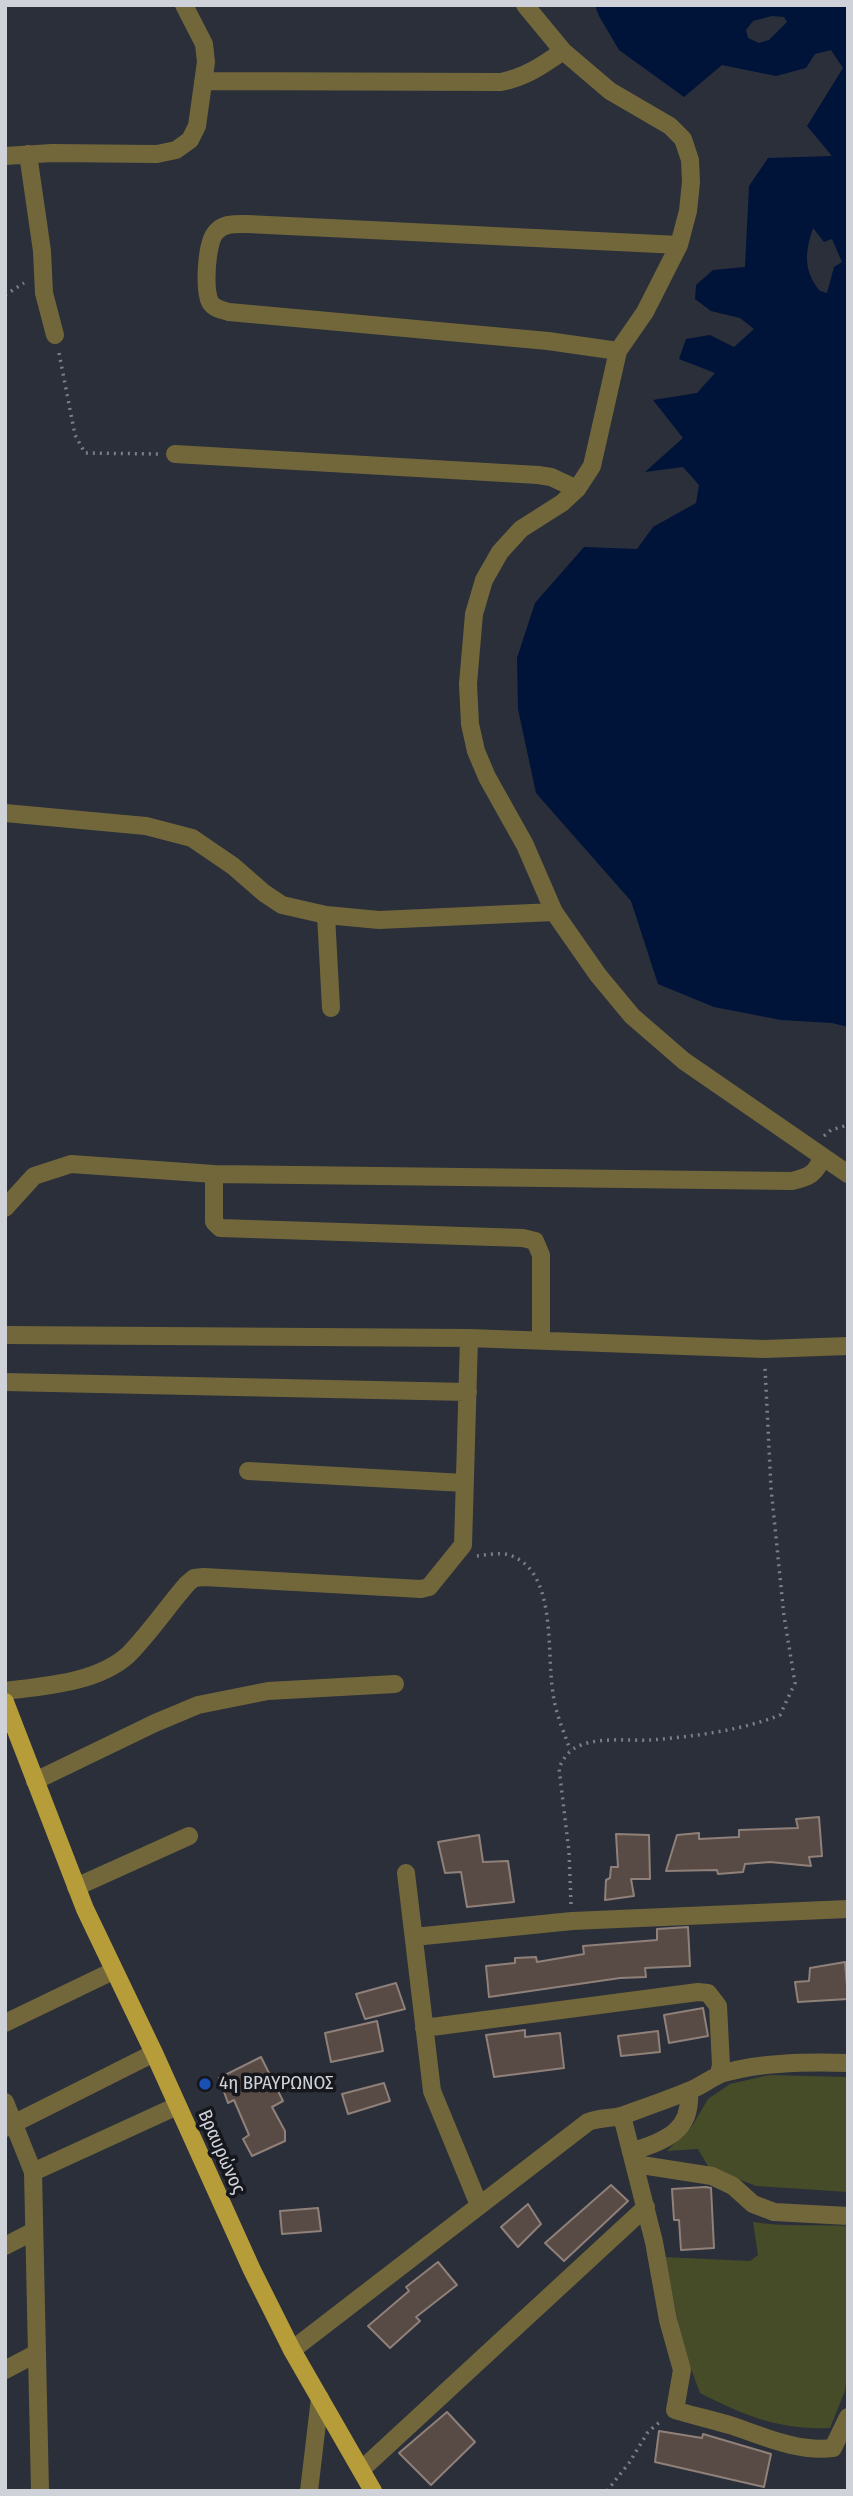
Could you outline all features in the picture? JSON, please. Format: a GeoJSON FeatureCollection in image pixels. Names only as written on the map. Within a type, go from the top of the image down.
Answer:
{"type":"FeatureCollection","features":[{"type":"Feature","properties":{"kind":"main road","name":"Βραυρώνος"},"geometry":{"type":"LineString","coordinates":[[5,1702],[76,1888],[252,2270],[292,2350],[373,2491]]}},
{"type":"Feature","properties":{"kind":"street"},"geometry":{"type":"LineString","coordinates":[[5,156],[157,154],[176,150],[190,140],[197,126],[206,62],[204,44],[184,5]]}},
{"type":"Feature","properties":{"kind":"street"},"geometry":{"type":"LineString","coordinates":[[525,5],[563,51],[610,91],[670,126],[683,139],[690,160],[691,182],[688,211],[679,245],[645,312],[618,351],[592,466],[577,489],[562,503],[522,529],[500,552],[484,580],[474,614],[469,651],[469,710],[476,751],[486,777],[525,845],[554,912],[598,975],[632,1016],[684,1061],[848,1174]]}},
{"type":"Feature","properties":{"kind":"street"},"geometry":{"type":"LineString","coordinates":[[203,81],[501,82],[520,78],[563,51]]}},
{"type":"Feature","properties":{"kind":"street"},"geometry":{"type":"LineString","coordinates":[[28,154],[44,293],[55,335]]}},
{"type":"Feature","properties":{"kind":"street"},"geometry":{"type":"LineString","coordinates":[[618,351],[548,341],[218,309],[211,302],[206,282],[210,239],[217,230],[229,224],[247,224],[679,245]]}},
{"type":"Feature","properties":{"kind":"street"},"geometry":{"type":"LineString","coordinates":[[175,454],[538,475],[551,477],[577,489]]}},
{"type":"Feature","properties":{"kind":"street"},"geometry":{"type":"LineString","coordinates":[[5,813],[146,826],[192,838],[282,905],[326,915],[379,920],[554,912]]}},
{"type":"Feature","properties":{"kind":"street"},"geometry":{"type":"LineString","coordinates":[[326,915],[331,1008]]}},
{"type":"Feature","properties":{"kind":"street"},"geometry":{"type":"LineString","coordinates":[[5,1208],[34,1176],[71,1164],[214,1174],[792,1181],[809,1177],[817,1169],[822,1157]]}},
{"type":"Feature","properties":{"kind":"street"},"geometry":{"type":"LineString","coordinates":[[214,1174],[214,1222],[220,1228],[523,1238],[536,1241],[541,1255],[541,1340]]}},
{"type":"Feature","properties":{"kind":"street"},"geometry":{"type":"LineString","coordinates":[[5,1335],[469,1338],[764,1349],[848,1346]]}},
{"type":"Feature","properties":{"kind":"street"},"geometry":{"type":"LineString","coordinates":[[5,1691],[71,1683],[127,1656],[194,1578],[421,1589],[429,1587],[463,1545],[469,1338]]}},
{"type":"Feature","properties":{"kind":"street"},"geometry":{"type":"LineString","coordinates":[[5,1382],[468,1392]]}},
{"type":"Feature","properties":{"kind":"street"},"geometry":{"type":"LineString","coordinates":[[248,1471],[464,1483]]}},
{"type":"Feature","properties":{"kind":"street"},"geometry":{"type":"LineString","coordinates":[[35,1781],[155,1723],[198,1706],[268,1691],[395,1684]]}},
{"type":"Feature","properties":{"kind":"street"},"geometry":{"type":"LineString","coordinates":[[76,1888],[189,1836]]}},
{"type":"Feature","properties":{"kind":"street"},"geometry":{"type":"LineString","coordinates":[[406,1872],[432,2091],[479,2205]]}},
{"type":"Feature","properties":{"kind":"street"},"geometry":{"type":"LineString","coordinates":[[414,1937],[572,1921],[848,1909]]}},
{"type":"Feature","properties":{"kind":"street"},"geometry":{"type":"LineString","coordinates":[[5,2023],[114,1971]]}},
{"type":"Feature","properties":{"kind":"street"},"geometry":{"type":"LineString","coordinates":[[424,2028],[698,1992],[708,1993],[718,2006],[721,2065],[719,2074]]}},
{"type":"Feature","properties":{"kind":"street"},"geometry":{"type":"LineString","coordinates":[[10,2126],[154,2053]]}},
{"type":"Feature","properties":{"kind":"street"},"geometry":{"type":"LineString","coordinates":[[292,2350],[588,2122],[600,2117],[622,2116],[689,2091],[719,2074],[761,2065],[848,2063]]}},
{"type":"Feature","properties":{"kind":"street"},"geometry":{"type":"LineString","coordinates":[[633,2158],[676,2132],[686,2119],[690,2105],[689,2091]]}},
{"type":"Feature","properties":{"kind":"street"},"geometry":{"type":"LineString","coordinates":[[5,2102],[10,2126],[33,2172],[40,2491]]}},
{"type":"Feature","properties":{"kind":"street"},"geometry":{"type":"LineString","coordinates":[[33,2172],[177,2106]]}},
{"type":"Feature","properties":{"kind":"street"},"geometry":{"type":"LineString","coordinates":[[622,2116],[646,2207],[668,2320],[682,2370],[675,2410],[764,2439],[817,2449],[833,2448],[848,2417]]}},
{"type":"Feature","properties":{"kind":"street"},"geometry":{"type":"LineString","coordinates":[[633,2158],[712,2176],[733,2186],[753,2204],[774,2211],[848,2216]]}},
{"type":"Feature","properties":{"kind":"street"},"geometry":{"type":"LineString","coordinates":[[361,2470],[646,2207]]}},
{"type":"Feature","properties":{"kind":"street"},"geometry":{"type":"LineString","coordinates":[[5,2246],[34,2231]]}},
{"type":"Feature","properties":{"kind":"street"},"geometry":{"type":"LineString","coordinates":[[5,2370],[37,2353]]}},
{"type":"Feature","properties":{"kind":"street"},"geometry":{"type":"LineString","coordinates":[[309,2491],[320,2398]]}},
{"type":"Feature","properties":{"kind":"path"},"geometry":{"type":"LineString","coordinates":[[55,335],[75,435],[85,453],[175,454]]}},
{"type":"Feature","properties":{"kind":"path"},"geometry":{"type":"LineString","coordinates":[[572,1921],[569,1852],[559,1768],[570,1750],[598,1741],[651,1740],[757,1724],[780,1715],[794,1683],[771,1488],[764,1349]]}},
{"type":"Feature","properties":{"kind":"path"},"geometry":{"type":"LineString","coordinates":[[455,1557],[508,1555],[525,1563],[538,1578],[547,1618],[553,1695],[570,1750]]}},
{"type":"Feature","properties":{"kind":"path"},"geometry":{"type":"LineString","coordinates":[[607,2491],[648,2432],[675,2410]]}},
{"type":"Feature","properties":{"kind":"green space"},"geometry":{"type":"Polygon","coordinates":[[[769,2075],[848,2077],[848,2192],[756,2186],[709,2168],[698,2149],[667,2151],[692,2126],[708,2099],[730,2084],[769,2075]]]}},
{"type":"Feature","properties":{"kind":"green space"},"geometry":{"type":"Polygon","coordinates":[[[753,2222],[848,2226],[848,2365],[845,2391],[830,2428],[794,2427],[763,2420],[700,2393],[683,2347],[665,2257],[750,2261],[758,2255],[753,2222]]]}},
{"type":"Feature","properties":{"kind":"water"},"geometry":{"type":"Polygon","coordinates":[[[595,5],[848,5],[848,1027],[832,1023],[781,1020],[714,1007],[658,984],[631,901],[536,793],[518,709],[517,658],[535,603],[584,547],[637,549],[653,527],[696,503],[699,485],[683,467],[645,472],[683,438],[653,400],[697,393],[715,373],[679,359],[686,339],[710,335],[734,347],[754,329],[740,318],[711,311],[695,299],[696,285],[713,270],[745,267],[749,186],[768,158],[832,156],[807,126],[843,68],[831,50],[815,54],[806,68],[776,76],[722,65],[684,97],[619,50],[595,5]],[[772,16],[753,21],[746,30],[748,38],[759,43],[769,40],[787,22],[784,17],[772,16]],[[813,228],[807,253],[808,269],[814,284],[820,291],[827,293],[834,267],[842,262],[832,239],[824,242],[813,228]]]}},
{"type":"Feature","properties":{"kind":"building"},"geometry":{"type":"Polygon","coordinates":[[[819,1817],[822,1856],[809,1857],[811,1866],[770,1862],[745,1864],[743,1872],[718,1874],[717,1870],[666,1871],[677,1835],[699,1833],[699,1839],[739,1837],[739,1830],[798,1828],[796,1819],[819,1817]]]}},
{"type":"Feature","properties":{"kind":"building"},"geometry":{"type":"Polygon","coordinates":[[[616,1834],[649,1835],[650,1879],[631,1879],[634,1896],[605,1900],[606,1880],[610,1878],[611,1867],[618,1867],[616,1834]]]}},
{"type":"Feature","properties":{"kind":"building"},"geometry":{"type":"Polygon","coordinates":[[[479,1835],[483,1862],[508,1861],[514,1902],[467,1907],[461,1872],[445,1873],[438,1842],[479,1835]]]}},
{"type":"Feature","properties":{"kind":"building"},"geometry":{"type":"Polygon","coordinates":[[[688,1927],[690,1966],[645,1968],[646,1977],[620,1978],[489,1997],[486,1966],[515,1963],[515,1958],[536,1957],[537,1962],[584,1954],[583,1946],[657,1940],[657,1929],[688,1927]]]}},
{"type":"Feature","properties":{"kind":"building"},"geometry":{"type":"Polygon","coordinates":[[[845,1962],[848,1999],[798,2002],[795,1982],[809,1981],[810,1968],[845,1962]]]}},
{"type":"Feature","properties":{"kind":"building"},"geometry":{"type":"Polygon","coordinates":[[[396,1983],[405,2009],[365,2019],[356,1994],[396,1983]]]}},
{"type":"Feature","properties":{"kind":"building"},"geometry":{"type":"Polygon","coordinates":[[[703,2008],[708,2036],[669,2043],[664,2015],[703,2008]]]}},
{"type":"Feature","properties":{"kind":"building"},"geometry":{"type":"Polygon","coordinates":[[[377,2021],[383,2051],[331,2062],[325,2033],[377,2021]]]}},
{"type":"Feature","properties":{"kind":"building"},"geometry":{"type":"Polygon","coordinates":[[[525,2030],[525,2037],[560,2033],[564,2068],[494,2077],[486,2035],[525,2030]]]}},
{"type":"Feature","properties":{"kind":"building"},"geometry":{"type":"Polygon","coordinates":[[[658,2031],[660,2052],[621,2056],[618,2036],[658,2031]]]}},
{"type":"Feature","properties":{"kind":"building"},"geometry":{"type":"Polygon","coordinates":[[[261,2057],[283,2101],[272,2107],[285,2131],[285,2141],[252,2156],[243,2139],[249,2135],[234,2100],[228,2103],[219,2078],[261,2057]]]}},
{"type":"Feature","properties":{"kind":"building"},"geometry":{"type":"Polygon","coordinates":[[[384,2083],[390,2101],[348,2114],[342,2094],[384,2083]]]}},
{"type":"Feature","properties":{"kind":"building"},"geometry":{"type":"Polygon","coordinates":[[[611,2185],[628,2201],[564,2261],[545,2243],[611,2185]]]}},
{"type":"Feature","properties":{"kind":"building"},"geometry":{"type":"Polygon","coordinates":[[[711,2188],[714,2248],[681,2250],[679,2220],[674,2220],[672,2189],[711,2188]]]}},
{"type":"Feature","properties":{"kind":"building"},"geometry":{"type":"Polygon","coordinates":[[[528,2204],[541,2224],[518,2247],[501,2227],[528,2204]]]}},
{"type":"Feature","properties":{"kind":"building"},"geometry":{"type":"Polygon","coordinates":[[[318,2208],[321,2231],[282,2234],[280,2211],[318,2208]]]}},
{"type":"Feature","properties":{"kind":"building"},"geometry":{"type":"Polygon","coordinates":[[[438,2262],[457,2285],[416,2317],[420,2321],[390,2348],[368,2326],[409,2291],[406,2287],[438,2262]]]}},
{"type":"Feature","properties":{"kind":"building"},"geometry":{"type":"Polygon","coordinates":[[[447,2412],[475,2442],[431,2485],[399,2453],[447,2412]]]}},
{"type":"Feature","properties":{"kind":"building"},"geometry":{"type":"Polygon","coordinates":[[[659,2431],[702,2438],[703,2434],[771,2454],[764,2487],[655,2462],[659,2431]]]}},
{"type":"Feature","properties":{"kind":"place","name":"4η ΒΡΑΥΡΩΝΟΣ"},"geometry":{"type":"Point","coordinates":[205,2084]}}]}
